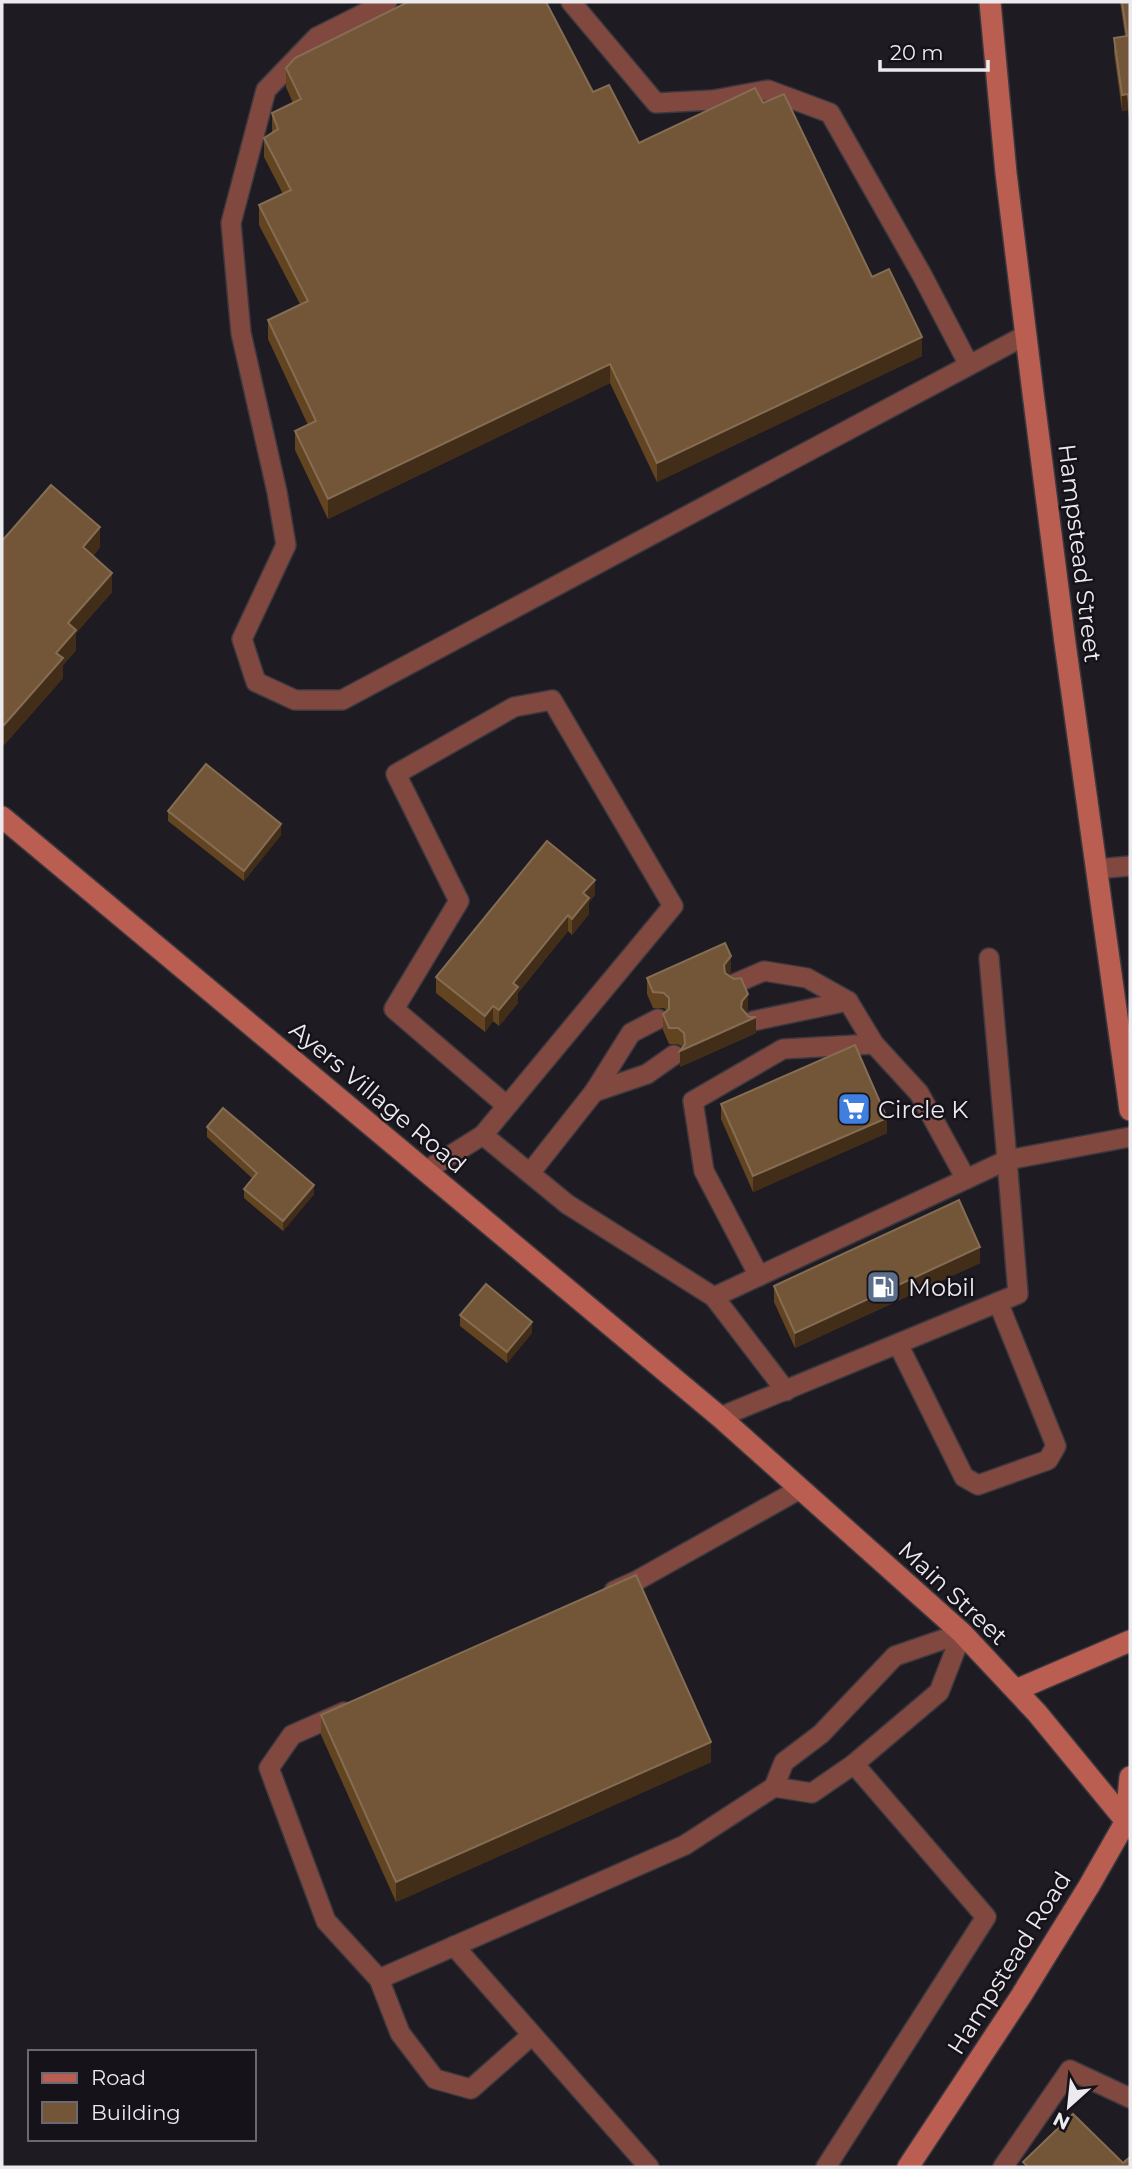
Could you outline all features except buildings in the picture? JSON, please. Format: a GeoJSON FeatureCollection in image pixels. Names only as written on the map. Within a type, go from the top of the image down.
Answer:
{"type":"FeatureCollection","features":[{"type":"Feature","properties":{"kind":"main road","name":"Hampstead Street"},"geometry":{"type":"LineString","coordinates":[[990,2],[1006,173],[1026,335],[1130,1110]]}},
{"type":"Feature","properties":{"kind":"main road","name":"Ayers Village Road"},"geometry":{"type":"LineString","coordinates":[[2,817],[720,1417]]}},
{"type":"Feature","properties":{"kind":"main road","name":"Main Street"},"geometry":{"type":"LineString","coordinates":[[720,1417],[962,1633],[1016,1690],[1128,1823]]}},
{"type":"Feature","properties":{"kind":"main road"},"geometry":{"type":"LineString","coordinates":[[1016,1690],[1130,1641]]}},
{"type":"Feature","properties":{"kind":"main road","name":"Hampstead Road"},"geometry":{"type":"LineString","coordinates":[[908,2167],[1021,1996],[1128,1823],[1130,1777]]}},
{"type":"Feature","properties":{"kind":"lane"},"geometry":{"type":"LineString","coordinates":[[387,2],[317,37],[266,90],[231,223],[241,333],[277,492],[286,545],[242,639],[256,682],[295,700],[342,700],[1026,335]]}},
{"type":"Feature","properties":{"kind":"lane"},"geometry":{"type":"LineString","coordinates":[[571,2],[656,103],[713,100],[768,90],[830,113],[922,275],[969,365]]}},
{"type":"Feature","properties":{"kind":"lane"},"geometry":{"type":"LineString","coordinates":[[425,1171],[483,1135],[673,906],[552,700],[514,707],[396,774],[460,901],[394,1009],[507,1106]]}},
{"type":"Feature","properties":{"kind":"lane"},"geometry":{"type":"LineString","coordinates":[[1096,869],[1130,866]]}},
{"type":"Feature","properties":{"kind":"lane"},"geometry":{"type":"LineString","coordinates":[[720,1417],[1018,1294],[989,958]]}},
{"type":"Feature","properties":{"kind":"lane"},"geometry":{"type":"LineString","coordinates":[[736,983],[764,971],[807,978],[848,1001],[874,1044],[919,1093],[965,1179]]}},
{"type":"Feature","properties":{"kind":"lane"},"geometry":{"type":"LineString","coordinates":[[753,1021],[848,1001]]}},
{"type":"Feature","properties":{"kind":"lane"},"geometry":{"type":"LineString","coordinates":[[530,1173],[594,1092],[631,1033],[658,1019]]}},
{"type":"Feature","properties":{"kind":"lane"},"geometry":{"type":"LineString","coordinates":[[759,1276],[704,1171],[693,1101],[783,1049],[874,1044]]}},
{"type":"Feature","properties":{"kind":"lane"},"geometry":{"type":"LineString","coordinates":[[594,1092],[647,1074],[674,1055]]}},
{"type":"Feature","properties":{"kind":"lane"},"geometry":{"type":"LineString","coordinates":[[483,1135],[567,1204],[714,1297],[786,1391]]}},
{"type":"Feature","properties":{"kind":"lane"},"geometry":{"type":"LineString","coordinates":[[714,1297],[1007,1160],[1130,1136]]}},
{"type":"Feature","properties":{"kind":"lane"},"geometry":{"type":"LineString","coordinates":[[898,1344],[964,1477],[978,1485],[1048,1460],[1056,1446],[998,1302]]}},
{"type":"Feature","properties":{"kind":"lane"},"geometry":{"type":"LineString","coordinates":[[597,1598],[635,1581],[800,1489]]}},
{"type":"Feature","properties":{"kind":"lane"},"geometry":{"type":"LineString","coordinates":[[774,1787],[812,1793],[854,1765],[939,1692],[962,1633]]}},
{"type":"Feature","properties":{"kind":"lane"},"geometry":{"type":"LineString","coordinates":[[379,1979],[685,1845],[774,1787],[784,1762],[821,1734],[895,1656],[962,1633]]}},
{"type":"Feature","properties":{"kind":"lane"},"geometry":{"type":"LineString","coordinates":[[355,1707],[292,1735],[269,1768],[326,1921],[379,1979],[400,2033],[435,2079],[471,2089],[532,2035]]}},
{"type":"Feature","properties":{"kind":"lane"},"geometry":{"type":"LineString","coordinates":[[826,2167],[986,1917],[854,1765]]}},
{"type":"Feature","properties":{"kind":"lane"},"geometry":{"type":"LineString","coordinates":[[454,1946],[649,2167]]}},
{"type":"Feature","properties":{"kind":"lane"},"geometry":{"type":"LineString","coordinates":[[1003,2167],[1070,2070],[1130,2098]]}},
{"type":"Feature","properties":{"kind":"place","name":"Circle K"},"geometry":{"type":"Point","coordinates":[854,1109]}},
{"type":"Feature","properties":{"kind":"place","name":"Mobil"},"geometry":{"type":"Point","coordinates":[883,1287]}}]}
